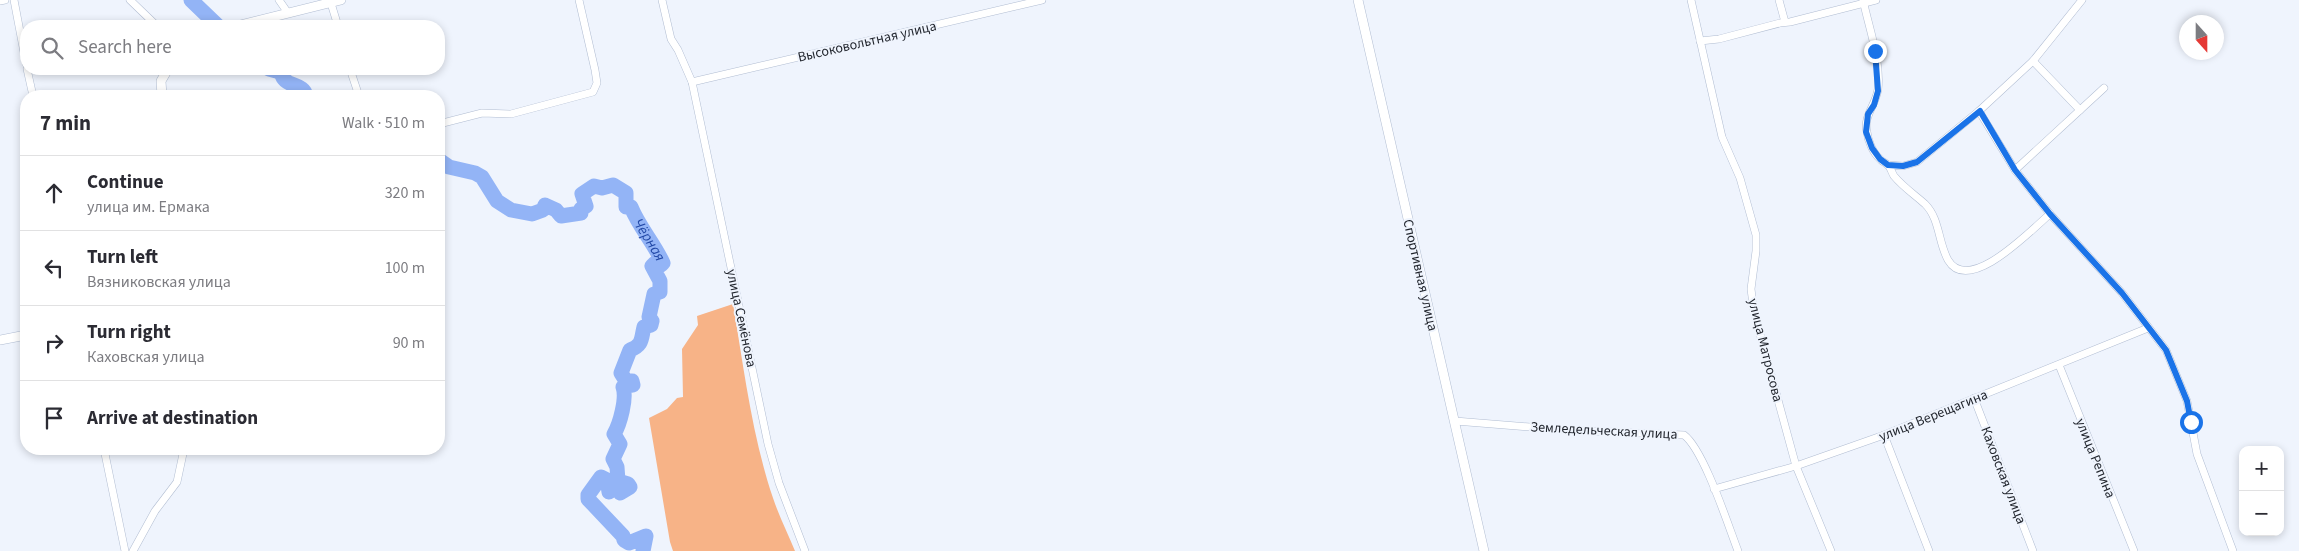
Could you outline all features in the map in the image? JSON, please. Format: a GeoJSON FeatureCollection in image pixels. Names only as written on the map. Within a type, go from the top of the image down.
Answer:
{"type":"FeatureCollection","features":[{"type":"Feature","properties":{"kind":"street"},"geometry":{"type":"LineString","coordinates":[[0,1],[6,0]]}},
{"type":"Feature","properties":{"kind":"street"},"geometry":{"type":"LineString","coordinates":[[14,0],[20,32]]}},
{"type":"Feature","properties":{"kind":"street"},"geometry":{"type":"LineString","coordinates":[[130,0],[151,20]]}},
{"type":"Feature","properties":{"kind":"street"},"geometry":{"type":"LineString","coordinates":[[279,0],[288,13]]}},
{"type":"Feature","properties":{"kind":"street"},"geometry":{"type":"LineString","coordinates":[[260,20],[341,0]]}},
{"type":"Feature","properties":{"kind":"street"},"geometry":{"type":"LineString","coordinates":[[445,122],[482,113],[511,114],[593,92],[597,83],[596,76],[579,0]]}},
{"type":"Feature","properties":{"kind":"street","name":"улица Семёнова"},"geometry":{"type":"LineString","coordinates":[[662,0],[671,39],[692,82],[768,444],[779,483],[805,551]]}},
{"type":"Feature","properties":{"kind":"street","name":"Высоковольтная улица"},"geometry":{"type":"LineString","coordinates":[[692,82],[1042,0]]}},
{"type":"Feature","properties":{"kind":"street","name":"Спортивная улица"},"geometry":{"type":"LineString","coordinates":[[1358,0],[1484,551]]}},
{"type":"Feature","properties":{"kind":"street","name":"улица Матросова"},"geometry":{"type":"LineString","coordinates":[[1691,0],[1722,138],[1740,178],[1756,235],[1756,251],[1750,289],[1754,312],[1796,466],[1831,551]]}},
{"type":"Feature","properties":{"kind":"street"},"geometry":{"type":"LineString","coordinates":[[1779,0],[1785,22]]}},
{"type":"Feature","properties":{"kind":"street"},"geometry":{"type":"LineString","coordinates":[[1700,41],[1720,38],[1876,0]]}},
{"type":"Feature","properties":{"kind":"street"},"geometry":{"type":"LineString","coordinates":[[1888,165],[1903,166],[1917,162],[1980,111],[2033,60],[2082,0]]}},
{"type":"Feature","properties":{"kind":"street"},"geometry":{"type":"LineString","coordinates":[[331,1],[336,20]]}},
{"type":"Feature","properties":{"kind":"street"},"geometry":{"type":"LineString","coordinates":[[1863,2],[1875,51],[1878,78],[1878,91],[1874,105],[1868,114],[1866,132],[1872,148],[1880,159],[1888,165],[1894,175],[1926,206],[1934,218],[1949,261],[1955,267],[1977,270],[1994,261],[2050,214]]}},
{"type":"Feature","properties":{"kind":"street"},"geometry":{"type":"LineString","coordinates":[[2033,60],[2080,110]]}},
{"type":"Feature","properties":{"kind":"street"},"geometry":{"type":"LineString","coordinates":[[28,75],[32,90]]}},
{"type":"Feature","properties":{"kind":"street"},"geometry":{"type":"LineString","coordinates":[[162,90],[162,81],[165,75]]}},
{"type":"Feature","properties":{"kind":"street"},"geometry":{"type":"LineString","coordinates":[[352,75],[356,90]]}},
{"type":"Feature","properties":{"kind":"street"},"geometry":{"type":"LineString","coordinates":[[2015,170],[2104,88]]}},
{"type":"Feature","properties":{"kind":"street"},"geometry":{"type":"LineString","coordinates":[[1980,111],[2015,170],[2050,214],[2122,293],[2166,350],[2187,401],[2197,454],[2233,551]]}},
{"type":"Feature","properties":{"kind":"street","name":"улица Верещагина"},"geometry":{"type":"LineString","coordinates":[[1714,489],[1796,466],[1884,435],[2148,328]]}},
{"type":"Feature","properties":{"kind":"street"},"geometry":{"type":"LineString","coordinates":[[0,340],[20,336]]}},
{"type":"Feature","properties":{"kind":"street","name":"улица Репина"},"geometry":{"type":"LineString","coordinates":[[2059,365],[2134,551]]}},
{"type":"Feature","properties":{"kind":"street","name":"Каховская улица"},"geometry":{"type":"LineString","coordinates":[[1974,398],[2033,551]]}},
{"type":"Feature","properties":{"kind":"street","name":"Земледельческая улица"},"geometry":{"type":"LineString","coordinates":[[1455,421],[1568,430],[1684,435],[1690,439],[1714,489],[1738,551]]}},
{"type":"Feature","properties":{"kind":"street"},"geometry":{"type":"LineString","coordinates":[[1884,435],[1929,551]]}},
{"type":"Feature","properties":{"kind":"street"},"geometry":{"type":"LineString","coordinates":[[105,455],[126,551]]}},
{"type":"Feature","properties":{"kind":"street"},"geometry":{"type":"LineString","coordinates":[[133,551],[155,511],[178,482],[183,455]]}},
{"type":"Feature","properties":{"kind":"shaded area"},"geometry":{"type":"Polygon","coordinates":[[[733,304],[759,451],[775,505],[795,551],[673,551],[670,542],[649,418],[667,409],[677,398],[683,397],[682,349],[698,325],[697,316],[733,304]]]}},
{"type":"Feature","properties":{"kind":"waterway","name":"Чёрная"},"geometry":{"type":"LineString","coordinates":[[191,0],[212,20]]}},
{"type":"Feature","properties":{"kind":"waterway","name":"Чёрная"},"geometry":{"type":"LineString","coordinates":[[282,75],[287,82],[304,90]]}},
{"type":"Feature","properties":{"kind":"waterway","name":"Чёрная"},"geometry":{"type":"LineString","coordinates":[[445,164],[482,177],[497,201],[511,210],[532,214],[543,210],[545,205],[556,210],[561,216],[581,213],[581,209],[586,206],[582,194],[594,186],[602,188],[613,185],[626,193],[626,207],[631,207],[663,263],[661,265],[655,263],[652,266],[660,281],[660,292],[654,294],[649,317],[652,321],[651,325],[644,327],[641,341],[630,350],[621,373],[626,381],[632,381],[633,385],[623,387],[622,411],[614,434],[620,444],[613,459],[617,467],[618,481],[628,484],[630,487],[620,493],[616,486],[609,492],[607,480],[601,477],[588,495],[588,499],[623,536],[624,540],[629,543],[646,536],[643,551]]}},
{"type":"Feature","properties":{"kind":"route"},"geometry":{"type":"LineString","coordinates":[[1875,51],[1878,91],[1874,105],[1868,114],[1866,132],[1872,148],[1880,159],[1888,165],[1903,166],[1917,162],[1980,111],[2015,170],[2050,214],[2122,293],[2166,350],[2187,401],[2191,422]]}}]}
